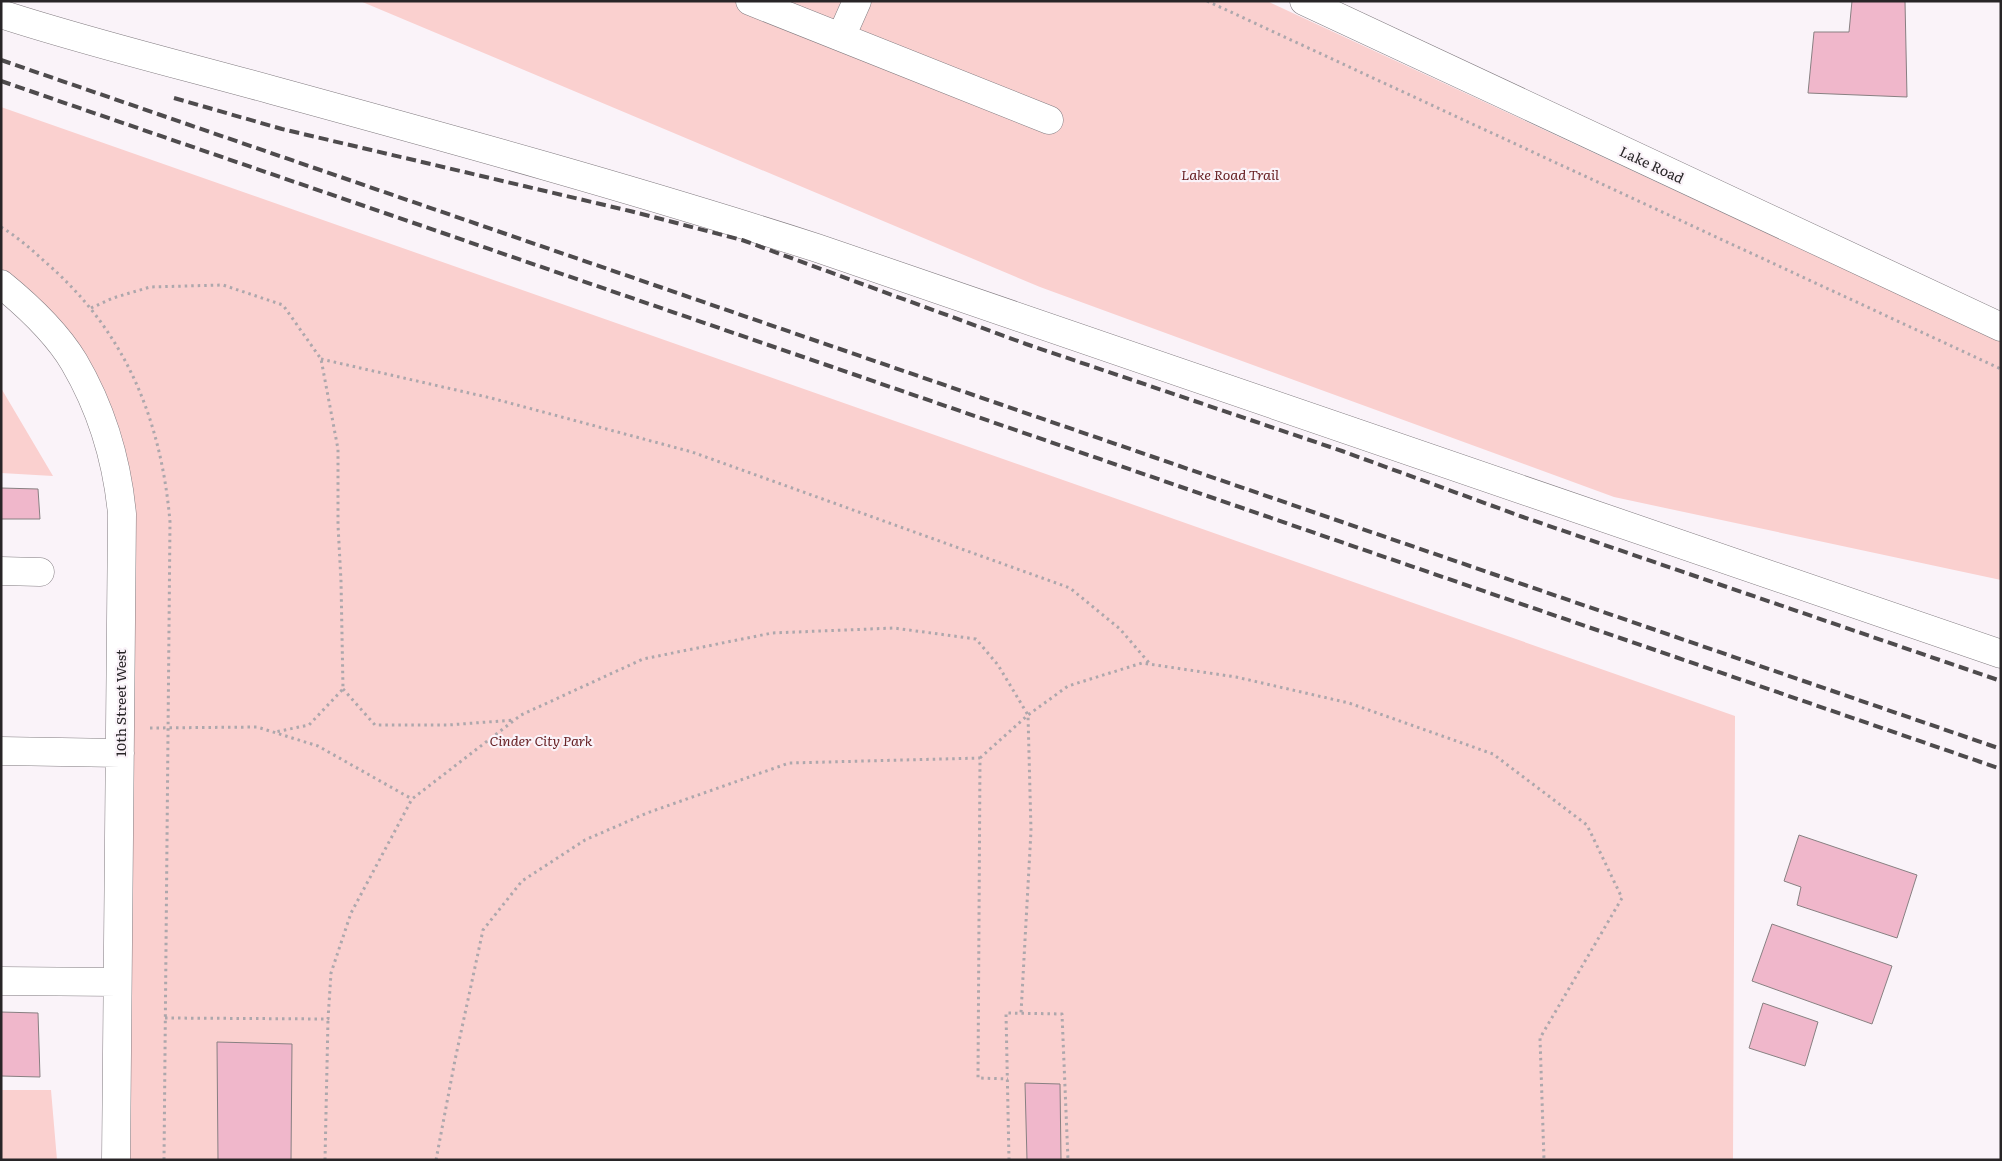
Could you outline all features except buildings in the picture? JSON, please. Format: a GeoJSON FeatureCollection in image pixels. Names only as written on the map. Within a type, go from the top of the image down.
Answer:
{"type":"FeatureCollection","features":[{"type":"Feature","properties":{"kind":"street"},"geometry":{"type":"LineString","coordinates":[[750,1],[1049,120]]}},
{"type":"Feature","properties":{"kind":"street"},"geometry":{"type":"LineString","coordinates":[[841,37],[857,1]]}},
{"type":"Feature","properties":{"kind":"street","name":"Lake Road"},"geometry":{"type":"LineString","coordinates":[[1304,1],[2001,327]]}},
{"type":"Feature","properties":{"kind":"street"},"geometry":{"type":"LineString","coordinates":[[1,14],[61,34],[272,90],[677,203],[836,255],[2001,654]]}},
{"type":"Feature","properties":{"kind":"street","name":"10th Street West"},"geometry":{"type":"LineString","coordinates":[[1,284],[49,330],[74,361],[103,425],[114,456],[122,514],[116,1160]]}},
{"type":"Feature","properties":{"kind":"street"},"geometry":{"type":"LineString","coordinates":[[1,571],[40,572]]}},
{"type":"Feature","properties":{"kind":"street"},"geometry":{"type":"LineString","coordinates":[[1,751],[120,742]]}},
{"type":"Feature","properties":{"kind":"street"},"geometry":{"type":"LineString","coordinates":[[1,981],[117,982]]}},
{"type":"Feature","properties":{"kind":"path"},"geometry":{"type":"LineString","coordinates":[[1207,1],[2001,369]]}},
{"type":"Feature","properties":{"kind":"path"},"geometry":{"type":"LineString","coordinates":[[91,308],[113,298],[150,287],[223,285],[283,304],[321,359],[338,449],[338,525],[342,581],[343,689],[376,725],[448,726],[515,720]]}},
{"type":"Feature","properties":{"kind":"path"},"geometry":{"type":"LineString","coordinates":[[321,359],[491,398],[692,452],[1070,588],[1120,629],[1150,664]]}},
{"type":"Feature","properties":{"kind":"path"},"geometry":{"type":"LineString","coordinates":[[325,1160],[328,1019],[331,973],[351,913],[412,799],[515,720],[643,659],[772,632],[894,628],[976,639],[998,665],[1028,716],[1031,831],[1021,1013]]}},
{"type":"Feature","properties":{"kind":"path"},"geometry":{"type":"LineString","coordinates":[[436,1160],[483,930],[522,881],[585,840],[638,816],[789,763],[980,758],[1028,716],[1068,686],[1142,663],[1236,677],[1349,703],[1493,754],[1587,825],[1622,898],[1540,1038],[1544,1160]]}},
{"type":"Feature","properties":{"kind":"path"},"geometry":{"type":"LineString","coordinates":[[275,732],[309,726],[343,689]]}},
{"type":"Feature","properties":{"kind":"path"},"geometry":{"type":"LineString","coordinates":[[120,742],[168,726],[257,726],[318,746],[412,799]]}},
{"type":"Feature","properties":{"kind":"path"},"geometry":{"type":"LineString","coordinates":[[980,758],[978,1078],[1008,1079]]}},
{"type":"Feature","properties":{"kind":"path"},"geometry":{"type":"LineString","coordinates":[[1009,1160],[1006,1012],[1062,1014],[1068,1160]]}},
{"type":"Feature","properties":{"kind":"path"},"geometry":{"type":"LineString","coordinates":[[166,1018],[328,1019]]}},
{"type":"Feature","properties":{"kind":"green space","name":"Lake Road Trail"},"geometry":{"type":"Polygon","coordinates":[[[360,1],[1267,1],[2001,342],[2001,580],[1614,497],[1040,287],[360,1]]]}},
{"type":"Feature","properties":{"kind":"green space","name":"Cinder City Park"},"geometry":{"type":"Polygon","coordinates":[[[1,107],[1735,716],[1733,1160],[116,1160],[122,514],[90,394],[1,287],[1,107]]]}},
{"type":"Feature","properties":{"kind":"green space"},"geometry":{"type":"Polygon","coordinates":[[[1,388],[53,476],[1,473],[1,388]]]}},
{"type":"Feature","properties":{"kind":"green space"},"geometry":{"type":"Polygon","coordinates":[[[1,1090],[51,1090],[57,1160],[1,1160],[1,1090]]]}},
{"type":"Feature","properties":{"kind":"railway"},"geometry":{"type":"LineString","coordinates":[[1,60],[2001,749]]}},
{"type":"Feature","properties":{"kind":"railway"},"geometry":{"type":"LineString","coordinates":[[1,81],[2001,769]]}},
{"type":"Feature","properties":{"kind":"railway"},"geometry":{"type":"LineString","coordinates":[[174,98],[282,129],[630,211],[742,240],[1026,344],[1342,451],[1523,517],[2001,681]]}}]}
